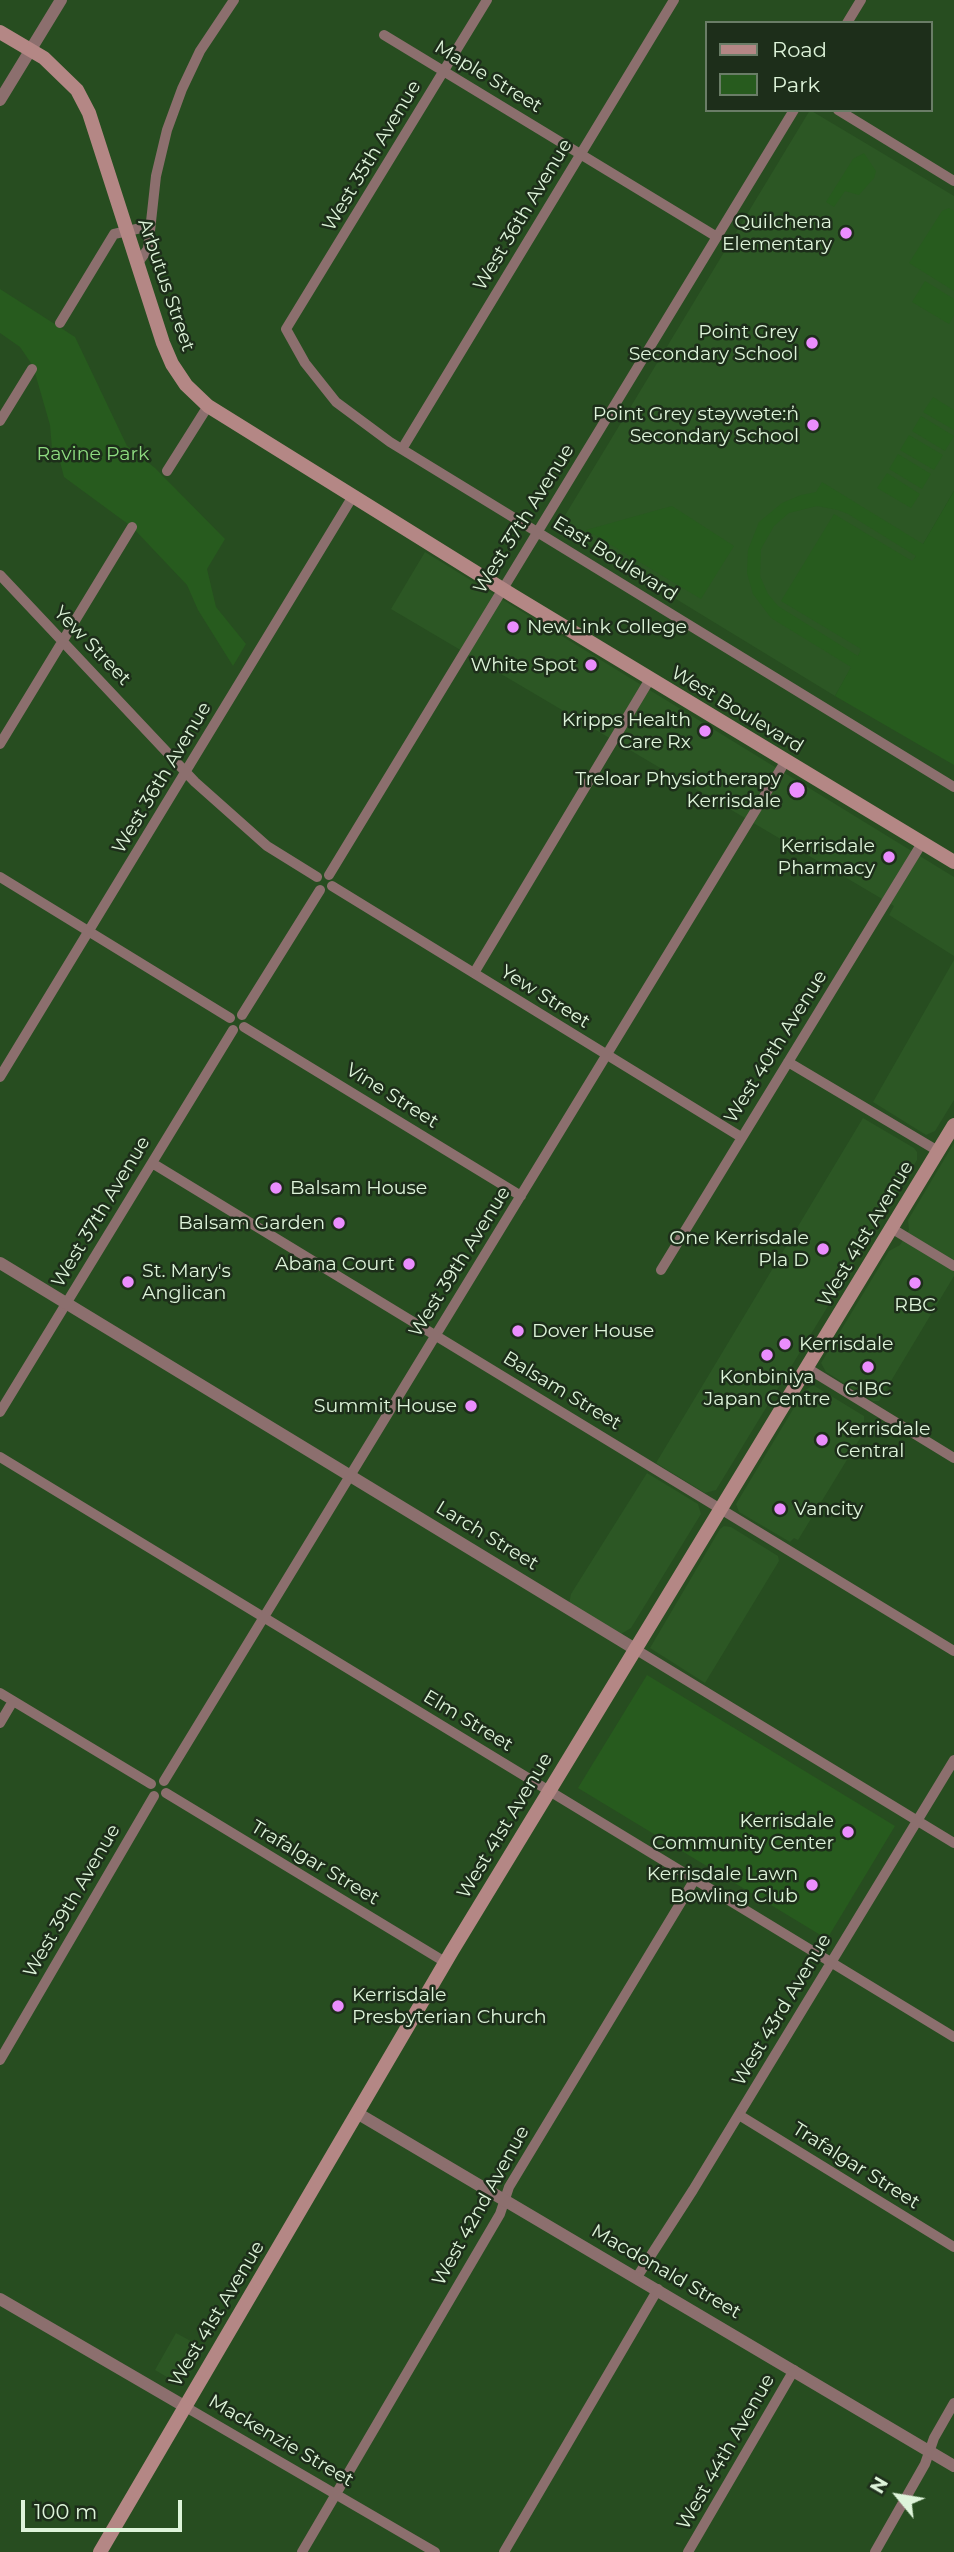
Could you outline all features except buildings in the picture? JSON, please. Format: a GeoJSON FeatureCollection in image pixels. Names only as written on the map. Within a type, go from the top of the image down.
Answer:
{"type":"FeatureCollection","features":[{"type":"Feature","properties":{"kind":"main road","name":"Arbutus Street"},"geometry":{"type":"LineString","coordinates":[[0,32],[31,50],[77,90],[89,113],[172,364],[186,385],[208,407],[501,589]]}},
{"type":"Feature","properties":{"kind":"main road","name":"West Boulevard"},"geometry":{"type":"LineString","coordinates":[[501,589],[954,862]]}},
{"type":"Feature","properties":{"kind":"main road","name":"West 41st Avenue"},"geometry":{"type":"LineString","coordinates":[[100,2552],[445,1962],[954,1125]]}},
{"type":"Feature","properties":{"kind":"street"},"geometry":{"type":"LineString","coordinates":[[0,100],[61,0]]}},
{"type":"Feature","properties":{"kind":"street"},"geometry":{"type":"LineString","coordinates":[[137,264],[148,249],[159,165],[167,130],[182,89],[200,51],[234,0]]}},
{"type":"Feature","properties":{"kind":"street","name":"West 35th Avenue"},"geometry":{"type":"LineString","coordinates":[[286,329],[487,0]]}},
{"type":"Feature","properties":{"kind":"street","name":"West 36th Avenue"},"geometry":{"type":"LineString","coordinates":[[401,449],[674,0]]}},
{"type":"Feature","properties":{"kind":"street"},"geometry":{"type":"LineString","coordinates":[[848,21],[861,0]]}},
{"type":"Feature","properties":{"kind":"street","name":"Maple Street"},"geometry":{"type":"LineString","coordinates":[[384,35],[717,237]]}},
{"type":"Feature","properties":{"kind":"street","name":"West 37th Avenue"},"geometry":{"type":"LineString","coordinates":[[328,875],[793,112]]}},
{"type":"Feature","properties":{"kind":"street"},"geometry":{"type":"LineString","coordinates":[[841,112],[954,181]]}},
{"type":"Feature","properties":{"kind":"street"},"geometry":{"type":"LineString","coordinates":[[60,323],[114,234],[150,226]]}},
{"type":"Feature","properties":{"kind":"street","name":"East Boulevard"},"geometry":{"type":"LineString","coordinates":[[286,329],[305,363],[336,402],[370,429],[954,787]]}},
{"type":"Feature","properties":{"kind":"street"},"geometry":{"type":"LineString","coordinates":[[0,421],[32,369]]}},
{"type":"Feature","properties":{"kind":"street"},"geometry":{"type":"LineString","coordinates":[[167,471],[208,407]]}},
{"type":"Feature","properties":{"kind":"street","name":"West 36th Avenue"},"geometry":{"type":"LineString","coordinates":[[0,1077],[353,496]]}},
{"type":"Feature","properties":{"kind":"street"},"geometry":{"type":"LineString","coordinates":[[0,744],[132,527]]}},
{"type":"Feature","properties":{"kind":"street","name":"Yew Street"},"geometry":{"type":"LineString","coordinates":[[0,575],[186,772],[267,846],[317,877]]}},
{"type":"Feature","properties":{"kind":"street"},"geometry":{"type":"LineString","coordinates":[[474,973],[650,679]]}},
{"type":"Feature","properties":{"kind":"street","name":"West 39th Avenue"},"geometry":{"type":"LineString","coordinates":[[164,1782],[785,761]]}},
{"type":"Feature","properties":{"kind":"street","name":"West 40th Avenue"},"geometry":{"type":"LineString","coordinates":[[662,1270],[922,843]]}},
{"type":"Feature","properties":{"kind":"street"},"geometry":{"type":"LineString","coordinates":[[328,875],[332,886],[327,891],[320,890],[316,884],[317,877],[328,875]]}},
{"type":"Feature","properties":{"kind":"street"},"geometry":{"type":"LineString","coordinates":[[0,877],[230,1018]]}},
{"type":"Feature","properties":{"kind":"street","name":"Yew Street"},"geometry":{"type":"LineString","coordinates":[[332,886],[741,1137]]}},
{"type":"Feature","properties":{"kind":"street"},"geometry":{"type":"LineString","coordinates":[[242,1015],[320,890]]}},
{"type":"Feature","properties":{"kind":"street"},"geometry":{"type":"LineString","coordinates":[[235,1014],[242,1015],[244,1027],[239,1031],[233,1030],[229,1025],[230,1018],[235,1014]]}},
{"type":"Feature","properties":{"kind":"street","name":"Vine Street"},"geometry":{"type":"LineString","coordinates":[[244,1027],[521,1196]]}},
{"type":"Feature","properties":{"kind":"street","name":"West 37th Avenue"},"geometry":{"type":"LineString","coordinates":[[0,1412],[233,1030]]}},
{"type":"Feature","properties":{"kind":"street"},"geometry":{"type":"LineString","coordinates":[[788,1062],[938,1151]]}},
{"type":"Feature","properties":{"kind":"street","name":"Balsam Street"},"geometry":{"type":"LineString","coordinates":[[152,1163],[954,1651]]}},
{"type":"Feature","properties":{"kind":"street"},"geometry":{"type":"LineString","coordinates":[[891,1228],[954,1266]]}},
{"type":"Feature","properties":{"kind":"street","name":"Larch Street"},"geometry":{"type":"LineString","coordinates":[[0,1263],[954,1843]]}},
{"type":"Feature","properties":{"kind":"street"},"geometry":{"type":"LineString","coordinates":[[807,1368],[954,1458]]}},
{"type":"Feature","properties":{"kind":"street","name":"Elm Street"},"geometry":{"type":"LineString","coordinates":[[0,1457],[954,2037]]}},
{"type":"Feature","properties":{"kind":"street"},"geometry":{"type":"LineString","coordinates":[[0,1693],[152,1784]]}},
{"type":"Feature","properties":{"kind":"street"},"geometry":{"type":"LineString","coordinates":[[0,1723],[13,1701]]}},
{"type":"Feature","properties":{"kind":"street","name":"West 43rd Avenue"},"geometry":{"type":"LineString","coordinates":[[637,2277],[739,2115],[954,1760]]}},
{"type":"Feature","properties":{"kind":"street"},"geometry":{"type":"LineString","coordinates":[[157,1780],[164,1782],[166,1793],[161,1797],[154,1796],[150,1791],[152,1784],[157,1780]]}},
{"type":"Feature","properties":{"kind":"street","name":"Trafalgar Street"},"geometry":{"type":"LineString","coordinates":[[166,1793],[445,1962]]}},
{"type":"Feature","properties":{"kind":"street","name":"West 39th Avenue"},"geometry":{"type":"LineString","coordinates":[[0,2060],[154,1796]]}},
{"type":"Feature","properties":{"kind":"street","name":"West 42nd Avenue"},"geometry":{"type":"LineString","coordinates":[[302,2552],[500,2214],[508,2188],[695,1879]]}},
{"type":"Feature","properties":{"kind":"street","name":"Macdonald Street"},"geometry":{"type":"LineString","coordinates":[[358,2113],[954,2466]]}},
{"type":"Feature","properties":{"kind":"street","name":"Trafalgar Street"},"geometry":{"type":"LineString","coordinates":[[739,2115],[954,2247]]}},
{"type":"Feature","properties":{"kind":"street"},"geometry":{"type":"LineString","coordinates":[[504,2552],[658,2289]]}},
{"type":"Feature","properties":{"kind":"street","name":"Mackenzie Street"},"geometry":{"type":"LineString","coordinates":[[0,2299],[435,2552]]}},
{"type":"Feature","properties":{"kind":"street","name":"West 44th Avenue"},"geometry":{"type":"LineString","coordinates":[[688,2552],[794,2370]]}},
{"type":"Feature","properties":{"kind":"street"},"geometry":{"type":"LineString","coordinates":[[875,2552],[925,2464],[934,2438],[954,2403]]}},
{"type":"Feature","properties":{"kind":"shaded area","name":"Point Grey Secondary School"},"geometry":{"type":"Polygon","coordinates":[[[809,112],[813,112],[954,196],[954,491],[835,696],[558,527],[809,112]]]}},
{"type":"Feature","properties":{"kind":"shaded area"},"geometry":{"type":"Polygon","coordinates":[[[425,552],[954,877],[954,956],[889,915],[894,906],[391,609],[425,552]]]}},
{"type":"Feature","properties":{"kind":"shaded area"},"geometry":{"type":"Polygon","coordinates":[[[954,960],[954,1100],[935,1131],[926,1135],[873,1102],[954,960]]]}},
{"type":"Feature","properties":{"kind":"shaded area"},"geometry":{"type":"Polygon","coordinates":[[[863,1118],[914,1148],[917,1160],[716,1490],[705,1493],[656,1463],[863,1118]]]}},
{"type":"Feature","properties":{"kind":"shaded area"},"geometry":{"type":"Polygon","coordinates":[[[954,1143],[954,1276],[879,1401],[873,1401],[826,1372],[821,1363],[889,1251],[900,1245],[909,1230],[908,1220],[954,1143]]]}},
{"type":"Feature","properties":{"kind":"shaded area"},"geometry":{"type":"Polygon","coordinates":[[[813,1385],[864,1416],[864,1424],[867,1427],[798,1540],[794,1538],[790,1542],[739,1512],[736,1504],[804,1391],[813,1385]]]}},
{"type":"Feature","properties":{"kind":"shaded area"},"geometry":{"type":"Polygon","coordinates":[[[647,1473],[698,1504],[701,1514],[631,1628],[621,1634],[569,1604],[571,1594],[647,1473]]]}},
{"type":"Feature","properties":{"kind":"shaded area"},"geometry":{"type":"Polygon","coordinates":[[[724,1526],[731,1527],[778,1556],[779,1561],[705,1683],[650,1648],[724,1526]]]}},
{"type":"Feature","properties":{"kind":"shaded area"},"geometry":{"type":"Polygon","coordinates":[[[176,2333],[198,2345],[177,2383],[155,2370],[176,2333]]]}},
{"type":"Feature","properties":{"kind":"green space"},"geometry":{"type":"Polygon","coordinates":[[[864,153],[876,171],[874,178],[859,195],[845,191],[834,207],[826,202],[853,159],[864,153]]]}},
{"type":"Feature","properties":{"kind":"green space"},"geometry":{"type":"Polygon","coordinates":[[[949,208],[954,211],[954,291],[909,263],[942,211],[949,208]]]}},
{"type":"Feature","properties":{"kind":"green space"},"geometry":{"type":"Polygon","coordinates":[[[925,281],[954,299],[954,315],[949,324],[912,302],[925,281]]]}},
{"type":"Feature","properties":{"kind":"green space","name":"Ravine Park"},"geometry":{"type":"Polygon","coordinates":[[[0,289],[75,337],[127,446],[155,468],[225,539],[207,569],[216,607],[246,644],[233,666],[198,610],[187,585],[132,527],[64,477],[59,458],[52,449],[50,425],[33,366],[20,347],[0,333],[0,289]]]}},
{"type":"Feature","properties":{"kind":"green space"},"geometry":{"type":"Polygon","coordinates":[[[933,397],[954,410],[954,430],[923,412],[933,397]]]}},
{"type":"Feature","properties":{"kind":"green space"},"geometry":{"type":"Polygon","coordinates":[[[921,416],[954,436],[945,451],[912,431],[921,416]]]}},
{"type":"Feature","properties":{"kind":"green space"},"geometry":{"type":"Polygon","coordinates":[[[909,435],[943,455],[934,470],[900,450],[909,435]]]}},
{"type":"Feature","properties":{"kind":"green space"},"geometry":{"type":"Polygon","coordinates":[[[898,454],[931,474],[922,489],[889,469],[898,454]]]}},
{"type":"Feature","properties":{"kind":"green space"},"geometry":{"type":"Polygon","coordinates":[[[887,473],[920,494],[911,508],[877,488],[887,473]]]}},
{"type":"Feature","properties":{"kind":"green space"},"geometry":{"type":"Polygon","coordinates":[[[822,482],[923,544],[954,491],[954,765],[835,696],[851,667],[771,618],[753,594],[747,573],[748,550],[759,522],[782,503],[816,492],[822,482]],[[817,506],[789,513],[774,526],[761,549],[760,576],[768,594],[778,606],[858,656],[861,649],[781,601],[834,514],[912,561],[916,556],[838,510],[817,506]]]}},
{"type":"Feature","properties":{"kind":"green space"},"geometry":{"type":"Polygon","coordinates":[[[672,506],[734,546],[701,599],[586,530],[672,506]]]}},
{"type":"Feature","properties":{"kind":"green space"},"geometry":{"type":"Polygon","coordinates":[[[647,1675],[895,1826],[827,1939],[578,1788],[647,1675]]]}},
{"type":"Feature","properties":{"kind":"place","name":"Quilchena Elementary"},"geometry":{"type":"Point","coordinates":[846,233]}},
{"type":"Feature","properties":{"kind":"place","name":"Point Grey Secondary School"},"geometry":{"type":"Point","coordinates":[812,343]}},
{"type":"Feature","properties":{"kind":"place","name":"Point Grey stəywəte:n̓ Secondary School"},"geometry":{"type":"Point","coordinates":[813,425]}},
{"type":"Feature","properties":{"kind":"place","name":"NewLink College"},"geometry":{"type":"Point","coordinates":[513,627]}},
{"type":"Feature","properties":{"kind":"place","name":"White Spot"},"geometry":{"type":"Point","coordinates":[591,665]}},
{"type":"Feature","properties":{"kind":"place","name":"Kripps Health Care Rx"},"geometry":{"type":"Point","coordinates":[705,731]}},
{"type":"Feature","properties":{"kind":"place","name":"Treloar Physiotherapy Kerrisdale"},"geometry":{"type":"Point","coordinates":[797,790]}},
{"type":"Feature","properties":{"kind":"place","name":"Kerrisdale Pharmacy"},"geometry":{"type":"Point","coordinates":[889,857]}},
{"type":"Feature","properties":{"kind":"place","name":"Balsam House"},"geometry":{"type":"Point","coordinates":[276,1188]}},
{"type":"Feature","properties":{"kind":"place","name":"Balsam Garden"},"geometry":{"type":"Point","coordinates":[339,1223]}},
{"type":"Feature","properties":{"kind":"place","name":"One Kerrisdale Pla D"},"geometry":{"type":"Point","coordinates":[823,1249]}},
{"type":"Feature","properties":{"kind":"place","name":"Abana Court"},"geometry":{"type":"Point","coordinates":[409,1264]}},
{"type":"Feature","properties":{"kind":"place","name":"St. Mary's Anglican"},"geometry":{"type":"Point","coordinates":[128,1282]}},
{"type":"Feature","properties":{"kind":"place","name":"RBC"},"geometry":{"type":"Point","coordinates":[915,1283]}},
{"type":"Feature","properties":{"kind":"place","name":"Dover House"},"geometry":{"type":"Point","coordinates":[518,1331]}},
{"type":"Feature","properties":{"kind":"place","name":"Kerrisdale"},"geometry":{"type":"Point","coordinates":[785,1344]}},
{"type":"Feature","properties":{"kind":"place","name":"Konbiniya Japan Centre"},"geometry":{"type":"Point","coordinates":[767,1355]}},
{"type":"Feature","properties":{"kind":"place","name":"CIBC"},"geometry":{"type":"Point","coordinates":[868,1367]}},
{"type":"Feature","properties":{"kind":"place","name":"Summit House"},"geometry":{"type":"Point","coordinates":[471,1406]}},
{"type":"Feature","properties":{"kind":"place","name":"Kerrisdale Central"},"geometry":{"type":"Point","coordinates":[822,1440]}},
{"type":"Feature","properties":{"kind":"place","name":"Vancity"},"geometry":{"type":"Point","coordinates":[780,1509]}},
{"type":"Feature","properties":{"kind":"place","name":"Kerrisdale Community Center"},"geometry":{"type":"Point","coordinates":[848,1832]}},
{"type":"Feature","properties":{"kind":"place","name":"Kerrisdale Lawn Bowling Club"},"geometry":{"type":"Point","coordinates":[812,1885]}},
{"type":"Feature","properties":{"kind":"place","name":"Kerrisdale Presbyterian Church"},"geometry":{"type":"Point","coordinates":[338,2006]}}]}
